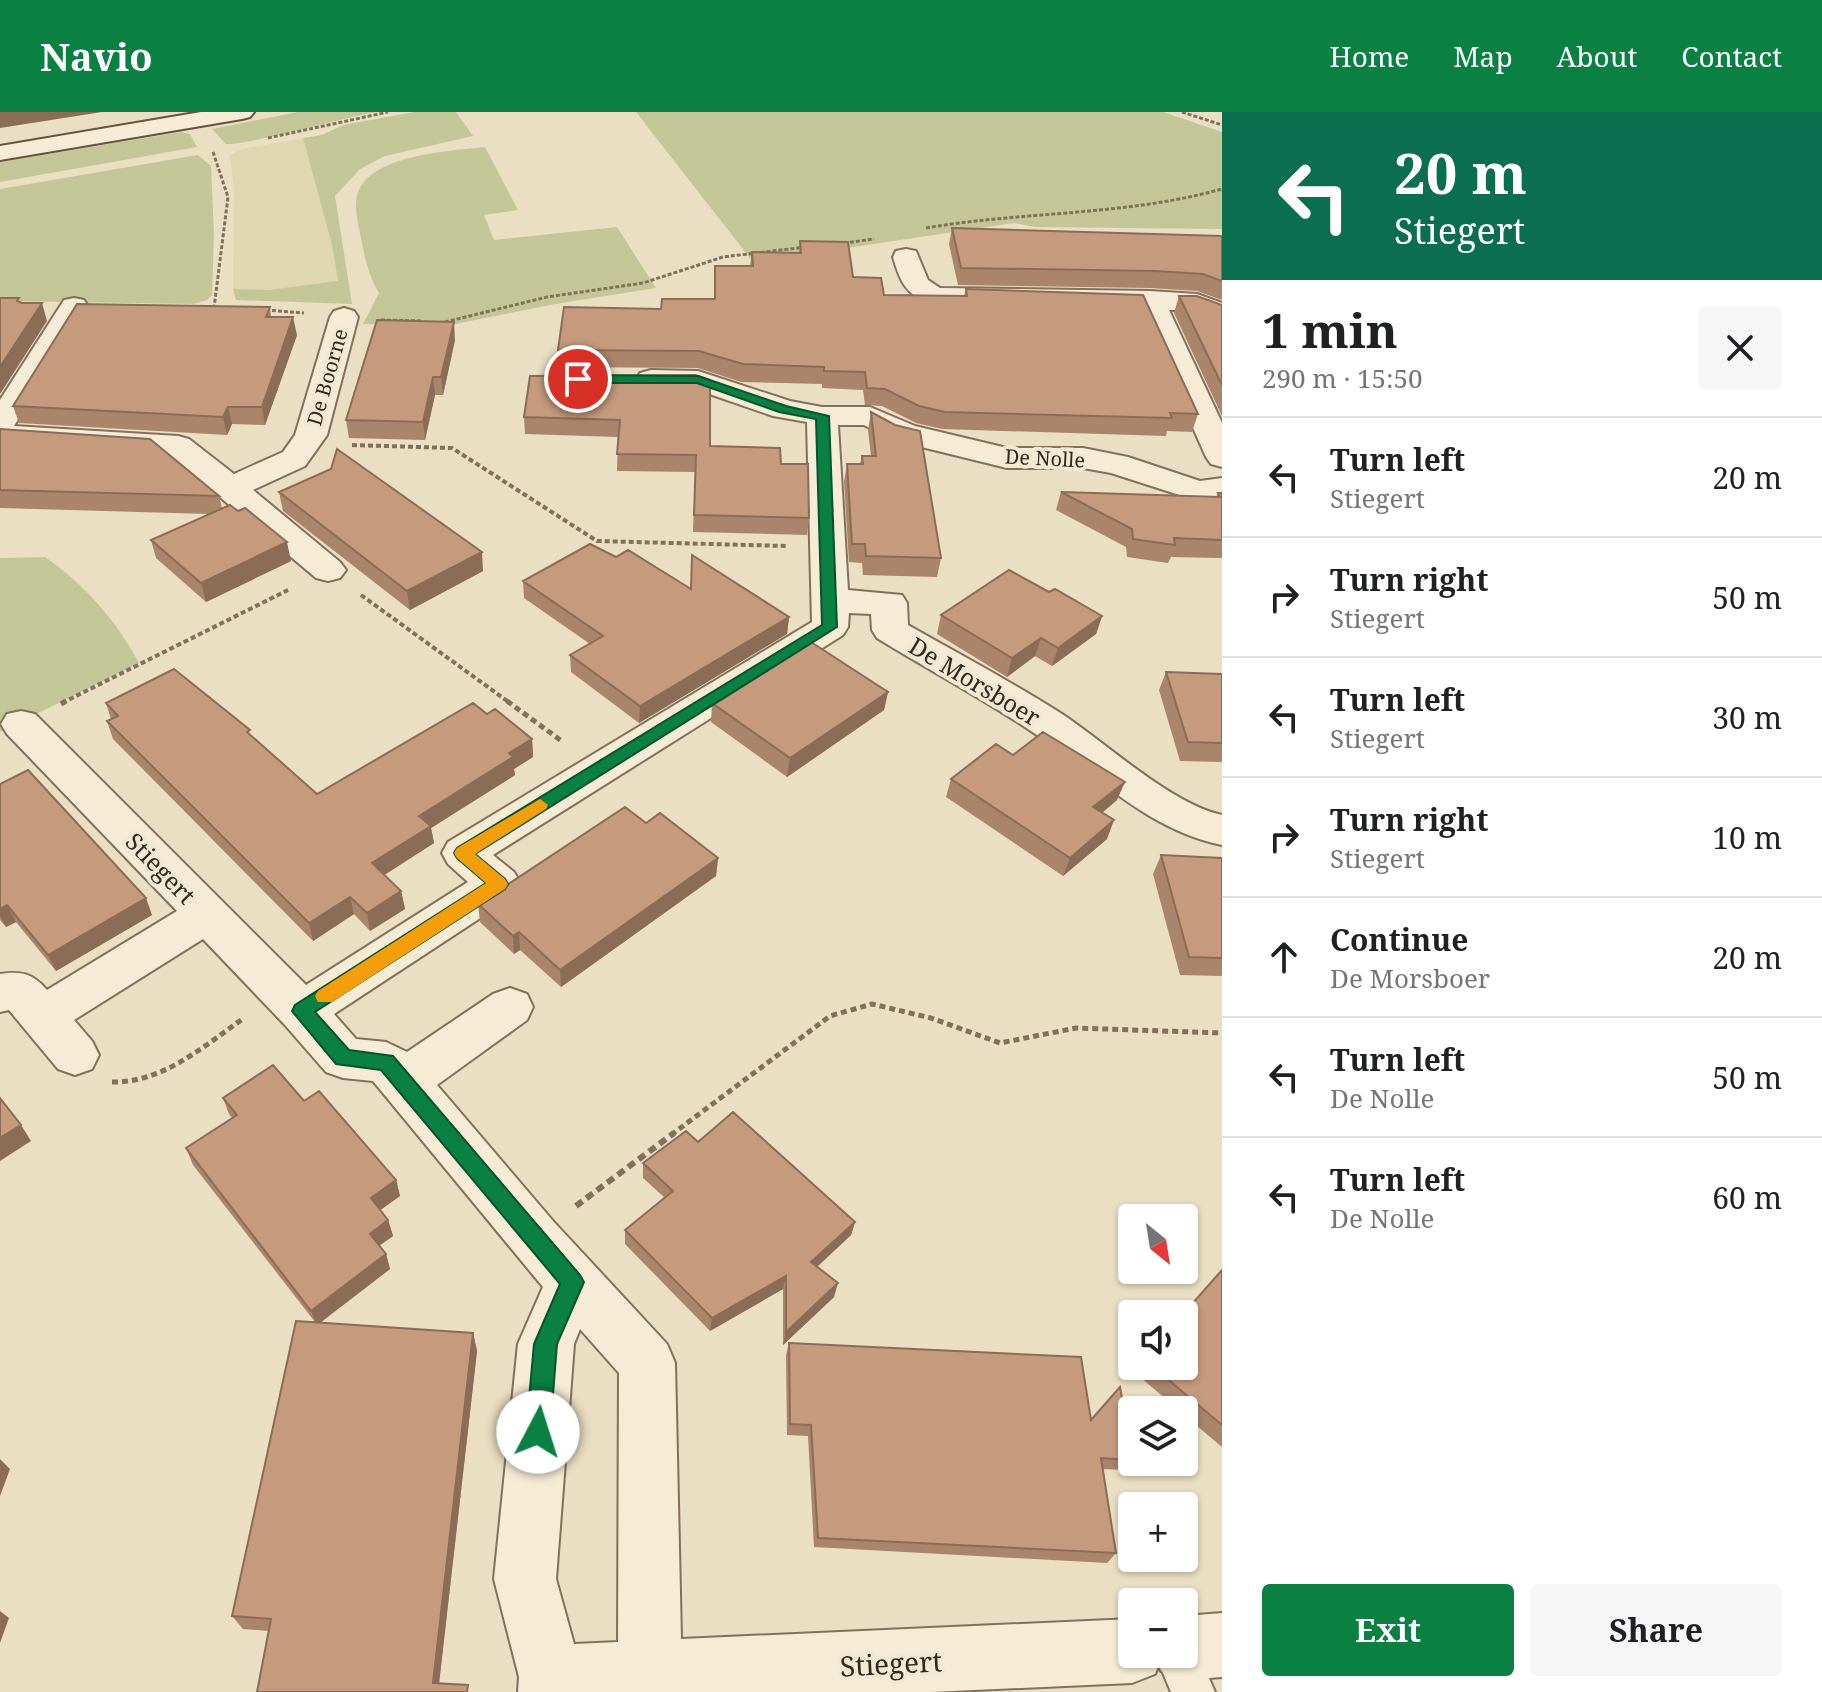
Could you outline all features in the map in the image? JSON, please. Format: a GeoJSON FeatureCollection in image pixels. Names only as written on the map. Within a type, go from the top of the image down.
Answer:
{"type":"FeatureCollection","features":[{"type":"Feature","properties":{"kind":"street"},"geometry":{"type":"LineString","coordinates":[[0,153],[242,112]]}},
{"type":"Feature","properties":{"kind":"street"},"geometry":{"type":"LineString","coordinates":[[910,244],[915,286],[922,293],[938,296],[1197,302],[1222,313]]}},
{"type":"Feature","properties":{"kind":"street"},"geometry":{"type":"LineString","coordinates":[[1150,299],[1222,457]]}},
{"type":"Feature","properties":{"kind":"street"},"geometry":{"type":"LineString","coordinates":[[0,424],[74,306]]}},
{"type":"Feature","properties":{"kind":"street","name":"De Boorne"},"geometry":{"type":"LineString","coordinates":[[231,488],[294,459],[306,443],[311,435],[344,317]]}},
{"type":"Feature","properties":{"kind":"street","name":"De Nolle"},"geometry":{"type":"LineString","coordinates":[[623,379],[698,380],[784,409],[822,416],[870,416],[904,433],[1007,458],[1083,458],[1117,464],[1198,491],[1222,488]]}},
{"type":"Feature","properties":{"kind":"street"},"geometry":{"type":"LineString","coordinates":[[293,1002],[499,884],[463,853],[830,627],[822,416]]}},
{"type":"Feature","properties":{"kind":"street"},"geometry":{"type":"LineString","coordinates":[[0,435],[178,446],[328,570]]}},
{"type":"Feature","properties":{"kind":"street","name":"De Morsboer"},"geometry":{"type":"LineString","coordinates":[[831,601],[889,603],[890,630],[1049,724],[1183,816],[1207,830],[1222,830]]}},
{"type":"Feature","properties":{"kind":"street","name":"Stiegert"},"geometry":{"type":"LineString","coordinates":[[21,724],[293,1002],[343,1058],[386,1062],[572,1282],[647,1363],[650,1675]]}},
{"type":"Feature","properties":{"kind":"street"},"geometry":{"type":"LineString","coordinates":[[42,1016],[206,915]]}},
{"type":"Feature","properties":{"kind":"street"},"geometry":{"type":"LineString","coordinates":[[0,993],[19,990],[75,1055]]}},
{"type":"Feature","properties":{"kind":"street"},"geometry":{"type":"LineString","coordinates":[[404,1081],[510,1007]]}},
{"type":"Feature","properties":{"kind":"street","name":"Stiegert"},"geometry":{"type":"LineString","coordinates":[[572,1282],[546,1344],[525,1579],[551,1685],[650,1675],[1118,1652]]}},
{"type":"Feature","properties":{"kind":"street"},"geometry":{"type":"LineString","coordinates":[[1198,1647],[1222,1645]]}},
{"type":"Feature","properties":{"kind":"lane"},"geometry":{"type":"LineString","coordinates":[[1183,1668],[1193,1692]]}},
{"type":"Feature","properties":{"kind":"path"},"geometry":{"type":"LineString","coordinates":[[1182,112],[1220,123]]}},
{"type":"Feature","properties":{"kind":"path"},"geometry":{"type":"LineString","coordinates":[[200,308],[216,308],[228,197],[211,147]]}},
{"type":"Feature","properties":{"kind":"path"},"geometry":{"type":"LineString","coordinates":[[910,244],[975,220],[1126,208],[1185,199],[1222,189]]}},
{"type":"Feature","properties":{"kind":"path"},"geometry":{"type":"LineString","coordinates":[[840,243],[877,238]]}},
{"type":"Feature","properties":{"kind":"path"},"geometry":{"type":"LineString","coordinates":[[257,310],[446,322],[547,297],[643,283],[723,257],[813,246]]}},
{"type":"Feature","properties":{"kind":"path"},"geometry":{"type":"LineString","coordinates":[[306,443],[452,448],[597,541],[827,547]]}},
{"type":"Feature","properties":{"kind":"path"},"geometry":{"type":"LineString","coordinates":[[21,724],[328,570],[598,768]]}},
{"type":"Feature","properties":{"kind":"path"},"geometry":{"type":"LineString","coordinates":[[75,1055],[97,1080],[126,1084],[163,1072],[293,1002]]}},
{"type":"Feature","properties":{"kind":"path"},"geometry":{"type":"LineString","coordinates":[[534,1238],[830,1016],[872,1004],[931,1018],[1000,1043],[1076,1028],[1222,1033]]}},
{"type":"Feature","properties":{"kind":"shaded area"},"geometry":{"type":"Polygon","coordinates":[[[303,138],[332,245],[338,282],[269,290],[233,289],[234,189],[230,155],[243,149],[303,138]]]}},
{"type":"Feature","properties":{"kind":"green space"},"geometry":{"type":"Polygon","coordinates":[[[298,112],[377,112],[232,144],[226,144],[212,129],[298,112]]]}},
{"type":"Feature","properties":{"kind":"green space"},"geometry":{"type":"Polygon","coordinates":[[[414,112],[456,112],[473,136],[385,156],[360,169],[335,196],[352,304],[236,300],[233,289],[269,290],[338,281],[332,245],[303,138],[322,135],[343,125],[414,112]]]}},
{"type":"Feature","properties":{"kind":"green space"},"geometry":{"type":"Polygon","coordinates":[[[636,112],[1163,112],[1222,132],[1222,229],[1035,227],[1014,223],[753,262],[636,112]]]}},
{"type":"Feature","properties":{"kind":"green space"},"geometry":{"type":"Polygon","coordinates":[[[181,132],[190,134],[197,147],[0,182],[0,162],[181,132]]]}},
{"type":"Feature","properties":{"kind":"green space"},"geometry":{"type":"Polygon","coordinates":[[[485,147],[518,210],[484,215],[494,240],[617,227],[656,288],[450,325],[363,324],[379,293],[367,264],[358,222],[356,206],[359,190],[368,178],[397,162],[416,156],[485,147]]]}},
{"type":"Feature","properties":{"kind":"green space"},"geometry":{"type":"Polygon","coordinates":[[[198,155],[211,166],[214,234],[212,295],[207,300],[193,304],[0,301],[0,189],[198,155]]]}},
{"type":"Feature","properties":{"kind":"green space"},"geometry":{"type":"Polygon","coordinates":[[[45,557],[98,604],[139,663],[0,732],[0,558],[45,557]]]}},
{"type":"Feature","properties":{"kind":"building"},"geometry":{"type":"Polygon","coordinates":[[[952,228],[1222,236],[1222,281],[1203,274],[1155,271],[961,268],[952,228]]]}},
{"type":"Feature","properties":{"kind":"building"},"geometry":{"type":"Polygon","coordinates":[[[800,241],[848,242],[853,277],[881,278],[884,295],[967,296],[966,289],[1143,295],[1198,414],[1170,413],[1172,418],[945,412],[919,406],[885,389],[867,388],[865,372],[743,364],[699,351],[558,350],[564,307],[661,309],[662,299],[715,299],[715,266],[753,266],[752,252],[801,253],[800,241]]]}},
{"type":"Feature","properties":{"kind":"building"},"geometry":{"type":"Polygon","coordinates":[[[1179,296],[1197,296],[1222,305],[1222,385],[1179,296]]]}},
{"type":"Feature","properties":{"kind":"building"},"geometry":{"type":"Polygon","coordinates":[[[0,298],[42,303],[0,367],[0,298]]]}},
{"type":"Feature","properties":{"kind":"building"},"geometry":{"type":"Polygon","coordinates":[[[77,304],[270,307],[266,317],[293,317],[262,407],[228,407],[223,417],[13,406],[77,304]]]}},
{"type":"Feature","properties":{"kind":"building"},"geometry":{"type":"Polygon","coordinates":[[[377,320],[454,322],[441,377],[433,377],[423,422],[346,420],[377,320]]]}},
{"type":"Feature","properties":{"kind":"building"},"geometry":{"type":"Polygon","coordinates":[[[695,375],[710,380],[710,446],[780,448],[781,464],[808,464],[809,518],[694,515],[696,455],[617,454],[620,420],[524,417],[530,376],[695,375]]]}},
{"type":"Feature","properties":{"kind":"building"},"geometry":{"type":"Polygon","coordinates":[[[871,412],[895,425],[920,431],[941,558],[866,556],[865,544],[852,544],[847,464],[863,464],[862,456],[876,456],[871,412]]]}},
{"type":"Feature","properties":{"kind":"building"},"geometry":{"type":"Polygon","coordinates":[[[0,429],[150,439],[219,496],[0,490],[0,429]]]}},
{"type":"Feature","properties":{"kind":"building"},"geometry":{"type":"Polygon","coordinates":[[[337,449],[482,552],[407,591],[279,492],[331,469],[337,449]]]}},
{"type":"Feature","properties":{"kind":"building"},"geometry":{"type":"Polygon","coordinates":[[[1061,492],[1220,497],[1218,493],[1222,493],[1222,540],[1174,538],[1175,545],[1133,539],[1132,529],[1061,492]]]}},
{"type":"Feature","properties":{"kind":"building"},"geometry":{"type":"Polygon","coordinates":[[[230,505],[238,511],[245,508],[287,542],[201,583],[151,540],[230,505]]]}},
{"type":"Feature","properties":{"kind":"building"},"geometry":{"type":"Polygon","coordinates":[[[590,544],[616,557],[628,550],[691,589],[692,555],[789,617],[640,706],[570,655],[603,636],[523,581],[590,544]]]}},
{"type":"Feature","properties":{"kind":"building"},"geometry":{"type":"Polygon","coordinates":[[[1009,570],[1049,592],[1055,589],[1102,616],[1058,648],[1041,638],[1012,658],[941,615],[1009,570]]]}},
{"type":"Feature","properties":{"kind":"building"},"geometry":{"type":"Polygon","coordinates":[[[811,642],[888,692],[790,758],[712,703],[811,642]]]}},
{"type":"Feature","properties":{"kind":"building"},"geometry":{"type":"Polygon","coordinates":[[[174,669],[250,730],[247,732],[317,794],[473,703],[487,714],[495,709],[532,739],[509,753],[513,757],[419,816],[431,826],[372,863],[401,891],[367,913],[350,897],[309,923],[107,721],[118,716],[106,703],[174,669]]]}},
{"type":"Feature","properties":{"kind":"building"},"geometry":{"type":"Polygon","coordinates":[[[1166,672],[1222,674],[1222,743],[1188,742],[1166,672]]]}},
{"type":"Feature","properties":{"kind":"building"},"geometry":{"type":"Polygon","coordinates":[[[1043,732],[1125,782],[1093,807],[1114,820],[1070,858],[951,779],[996,744],[1013,755],[1043,732]]]}},
{"type":"Feature","properties":{"kind":"building"},"geometry":{"type":"Polygon","coordinates":[[[28,770],[146,898],[48,955],[7,905],[0,909],[0,784],[28,770]]]}},
{"type":"Feature","properties":{"kind":"building"},"geometry":{"type":"Polygon","coordinates":[[[625,807],[646,823],[660,813],[718,858],[560,970],[519,932],[513,936],[478,904],[625,807]]]}},
{"type":"Feature","properties":{"kind":"building"},"geometry":{"type":"Polygon","coordinates":[[[1161,855],[1222,858],[1222,958],[1189,957],[1161,855]]]}},
{"type":"Feature","properties":{"kind":"building"},"geometry":{"type":"Polygon","coordinates":[[[273,1065],[304,1101],[319,1091],[396,1180],[371,1198],[388,1220],[370,1234],[386,1254],[311,1311],[186,1148],[237,1115],[223,1098],[273,1065]]]}},
{"type":"Feature","properties":{"kind":"building"},"geometry":{"type":"Polygon","coordinates":[[[0,1098],[21,1125],[0,1138],[0,1098]]]}},
{"type":"Feature","properties":{"kind":"building"},"geometry":{"type":"Polygon","coordinates":[[[733,1112],[855,1222],[811,1262],[838,1283],[786,1332],[786,1276],[712,1318],[625,1230],[673,1191],[643,1163],[686,1131],[698,1142],[733,1112]]]}},
{"type":"Feature","properties":{"kind":"building"},"geometry":{"type":"Polygon","coordinates":[[[1222,1270],[1222,1425],[1198,1405],[1198,1396],[1188,1396],[1169,1380],[1198,1380],[1198,1300],[1195,1300],[1222,1270]]]}},
{"type":"Feature","properties":{"kind":"building"},"geometry":{"type":"Polygon","coordinates":[[[296,1321],[473,1333],[433,1683],[468,1685],[467,1692],[257,1692],[271,1619],[232,1616],[296,1321]]]}},
{"type":"Feature","properties":{"kind":"building"},"geometry":{"type":"Polygon","coordinates":[[[789,1343],[1081,1357],[1091,1420],[1120,1387],[1122,1396],[1118,1396],[1118,1459],[1101,1458],[1116,1553],[818,1538],[811,1425],[790,1424],[789,1343]]]}},
{"type":"Feature","properties":{"kind":"slow traffic"},"geometry":{"type":"LineString","coordinates":[[325,996],[499,884],[463,853],[540,805]]}},
{"type":"Feature","properties":{"kind":"route"},"geometry":{"type":"LineString","coordinates":[[538,1432],[546,1344],[572,1282],[386,1062],[343,1058],[302,1011],[499,884],[463,853],[830,627],[831,601],[822,416],[784,409],[698,380],[578,379]]}}]}
